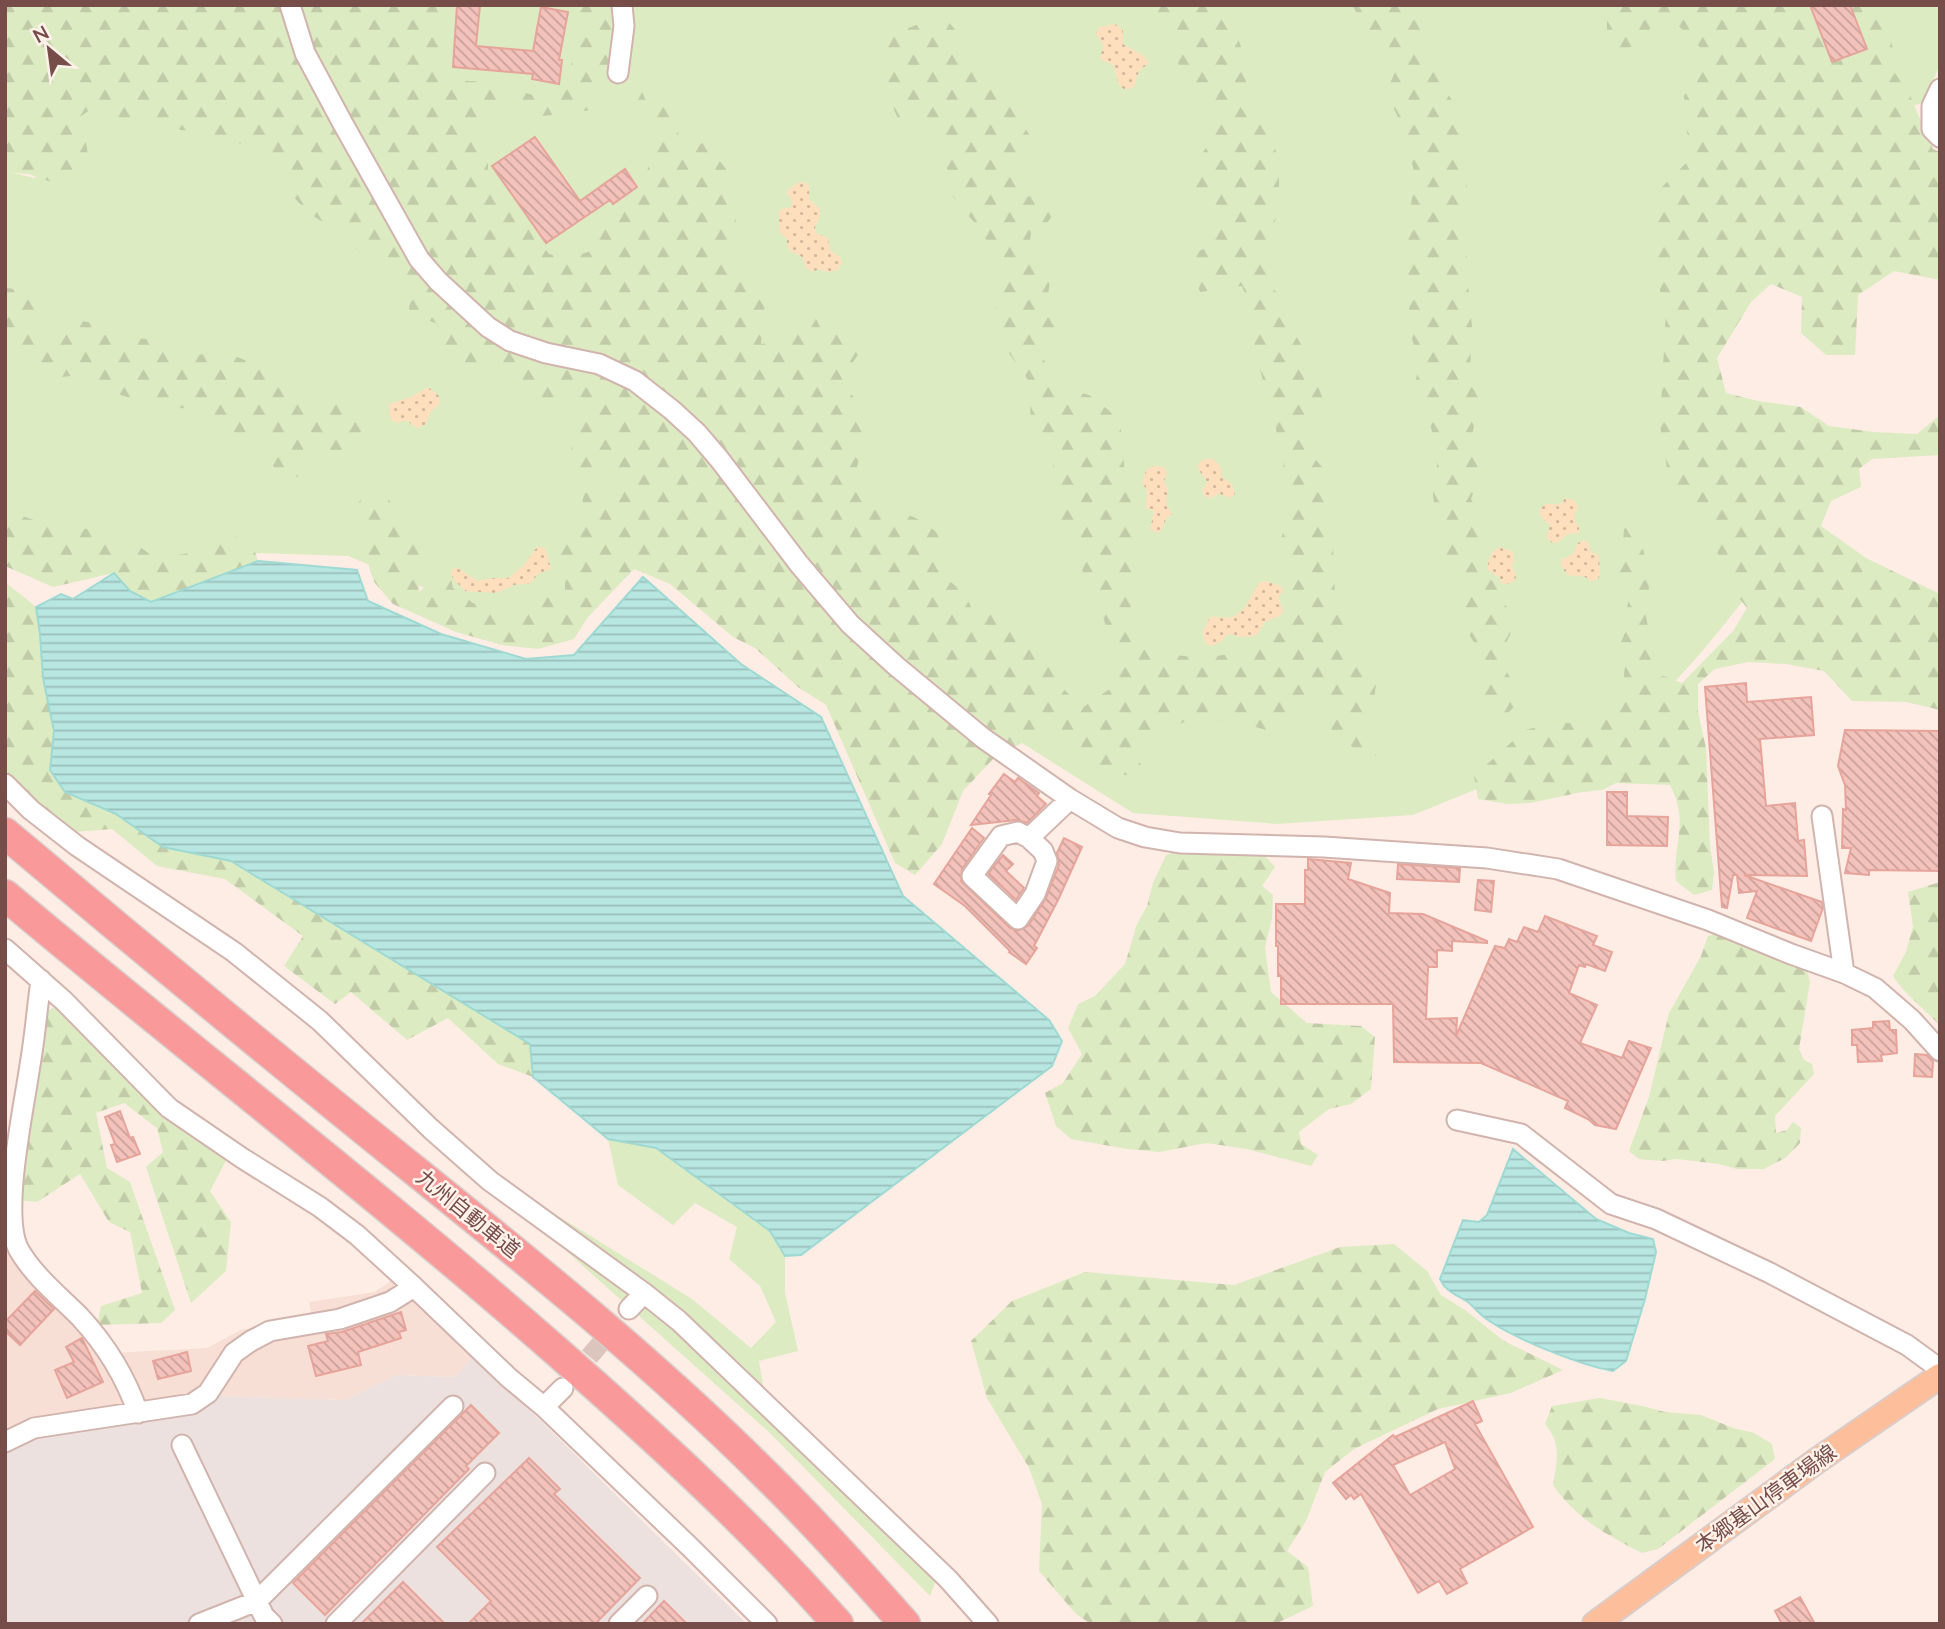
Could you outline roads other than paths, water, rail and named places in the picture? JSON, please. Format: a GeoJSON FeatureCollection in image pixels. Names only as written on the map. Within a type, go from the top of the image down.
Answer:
{"type":"FeatureCollection","features":[{"type":"Feature","properties":{"kind":"highway","name":"九州自動車道"},"geometry":{"type":"LineString","coordinates":[[5,833],[531,1265],[670,1385],[764,1473],[857,1569],[905,1624]]}},
{"type":"Feature","properties":{"kind":"highway"},"geometry":{"type":"LineString","coordinates":[[5,895],[499,1301],[636,1421],[730,1510],[838,1624]]}},
{"type":"Feature","properties":{"kind":"main road","name":"本郷基山停車場線"},"geometry":{"type":"LineString","coordinates":[[1595,1624],[1815,1462],[1940,1376]]}},
{"type":"Feature","properties":{"kind":"street"},"geometry":{"type":"LineString","coordinates":[[290,5],[305,53],[419,259],[438,281],[488,327],[510,341],[546,353],[599,364],[635,381],[672,410],[697,433],[720,460],[799,564],[850,624],[983,738],[1070,799],[1118,828],[1145,837],[1180,843],[1487,858],[1558,869],[1708,920],[1844,973],[1875,988],[1912,1020],[1940,1051]]}},
{"type":"Feature","properties":{"kind":"street"},"geometry":{"type":"LineString","coordinates":[[618,73],[624,26],[622,5]]}},
{"type":"Feature","properties":{"kind":"street"},"geometry":{"type":"LineString","coordinates":[[1940,89],[1932,106],[1932,128],[1940,137]]}},
{"type":"Feature","properties":{"kind":"street"},"geometry":{"type":"LineString","coordinates":[[5,784],[31,810],[77,846],[234,952],[320,1021],[431,1129],[490,1181],[679,1321],[948,1579],[988,1624]]}},
{"type":"Feature","properties":{"kind":"street"},"geometry":{"type":"LineString","coordinates":[[1029,838],[1070,799]]}},
{"type":"Feature","properties":{"kind":"street"},"geometry":{"type":"LineString","coordinates":[[1822,816],[1844,973]]}},
{"type":"Feature","properties":{"kind":"street"},"geometry":{"type":"LineString","coordinates":[[5,949],[41,980],[169,1108],[357,1234],[544,1408],[767,1624]]}},
{"type":"Feature","properties":{"kind":"street"},"geometry":{"type":"LineString","coordinates":[[41,980],[10,1195],[11,1228],[17,1248],[31,1268],[82,1320],[100,1343],[129,1387],[138,1413]]}},
{"type":"Feature","properties":{"kind":"street"},"geometry":{"type":"LineString","coordinates":[[1457,1120],[1521,1134],[1611,1204],[1656,1219],[1770,1273],[1907,1345],[1940,1369]]}},
{"type":"Feature","properties":{"kind":"street"},"geometry":{"type":"LineString","coordinates":[[5,1442],[34,1428],[192,1405],[208,1393],[234,1353],[270,1331],[340,1319],[390,1302],[414,1287]]}},
{"type":"Feature","properties":{"kind":"street"},"geometry":{"type":"LineString","coordinates":[[629,1309],[644,1293]]}},
{"type":"Feature","properties":{"kind":"street"},"geometry":{"type":"LineString","coordinates":[[544,1408],[563,1388]]}},
{"type":"Feature","properties":{"kind":"street"},"geometry":{"type":"LineString","coordinates":[[199,1624],[257,1601],[453,1406]]}},
{"type":"Feature","properties":{"kind":"street"},"geometry":{"type":"LineString","coordinates":[[182,1444],[264,1616],[272,1624]]}},
{"type":"Feature","properties":{"kind":"street"},"geometry":{"type":"LineString","coordinates":[[336,1624],[485,1473]]}},
{"type":"Feature","properties":{"kind":"street"},"geometry":{"type":"LineString","coordinates":[[619,1624],[647,1596]]}},
{"type":"Feature","properties":{"kind":"water"},"geometry":{"type":"Polygon","coordinates":[[[258,561],[357,570],[368,601],[441,634],[526,659],[574,655],[643,577],[741,664],[821,717],[903,896],[1049,1020],[1062,1041],[1052,1066],[801,1255],[785,1256],[770,1231],[656,1148],[608,1139],[533,1077],[530,1044],[231,861],[163,847],[116,814],[65,792],[50,770],[54,731],[43,678],[36,607],[61,594],[73,599],[114,573],[130,591],[151,602],[258,561]]]}},
{"type":"Feature","properties":{"kind":"water"},"geometry":{"type":"Polygon","coordinates":[[[1513,1149],[1596,1219],[1629,1233],[1653,1239],[1656,1252],[1645,1299],[1626,1361],[1613,1371],[1566,1357],[1514,1335],[1485,1318],[1468,1302],[1448,1290],[1440,1279],[1463,1220],[1479,1222],[1487,1215],[1513,1149]]]}},
{"type":"Feature","properties":{"kind":"tunnel"},"geometry":{"type":"LineString","coordinates":[[571,1379],[629,1309]]}}]}
